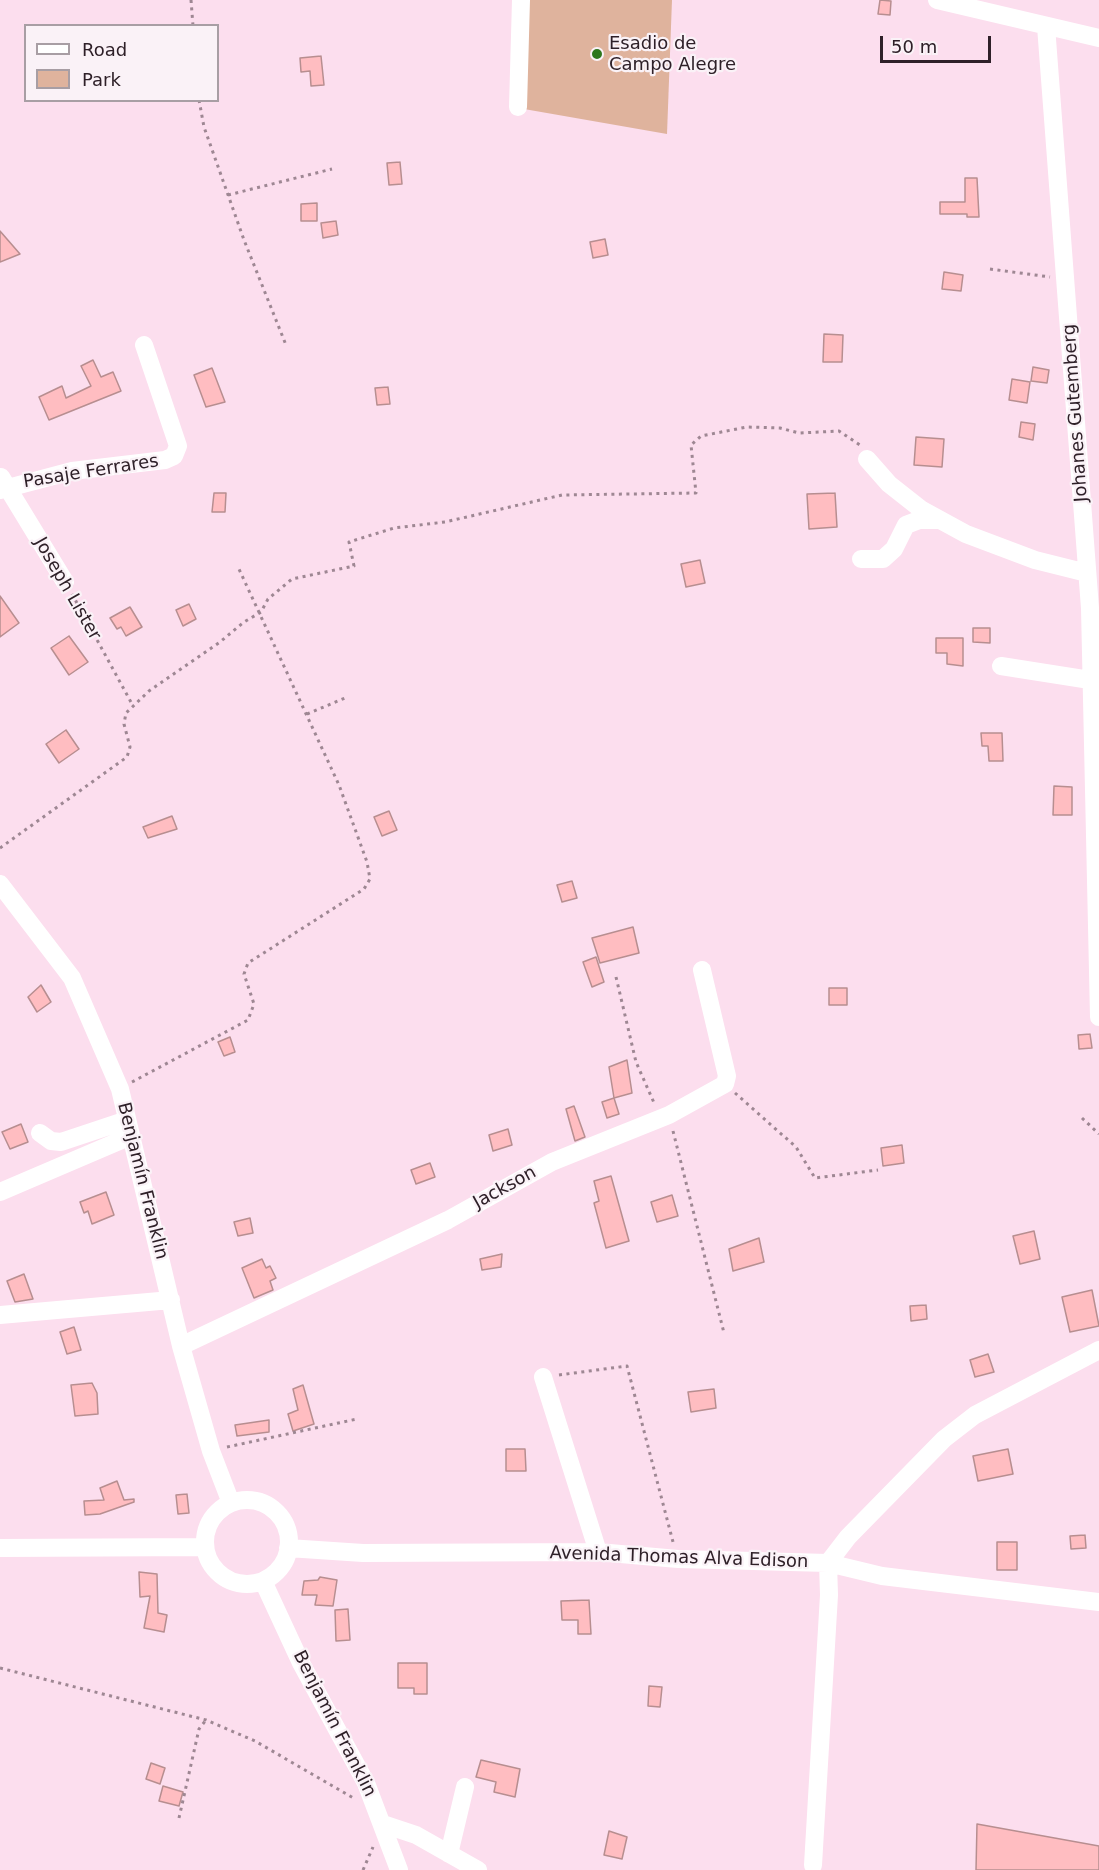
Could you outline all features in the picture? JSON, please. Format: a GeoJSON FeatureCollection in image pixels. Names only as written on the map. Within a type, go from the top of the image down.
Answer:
{"type":"FeatureCollection","features":[{"type":"Feature","properties":{"kind":"street"},"geometry":{"type":"LineString","coordinates":[[518,107],[521,0]]}},
{"type":"Feature","properties":{"kind":"street"},"geometry":{"type":"LineString","coordinates":[[937,0],[1099,38]]}},
{"type":"Feature","properties":{"kind":"street","name":"Johanes Gutemberg"},"geometry":{"type":"LineString","coordinates":[[1046,26],[1087,573],[1094,609],[1090,680],[1098,908],[1099,1017]]}},
{"type":"Feature","properties":{"kind":"street","name":"Pasaje Ferrares"},"geometry":{"type":"LineString","coordinates":[[2,484],[72,471],[165,460],[174,456],[178,446],[144,345]]}},
{"type":"Feature","properties":{"kind":"street"},"geometry":{"type":"LineString","coordinates":[[867,459],[890,484],[922,510],[966,534],[1035,560],[1087,573]]}},
{"type":"Feature","properties":{"kind":"street","name":"Joseph Lister"},"geometry":{"type":"LineString","coordinates":[[2,484],[66,582]]}},
{"type":"Feature","properties":{"kind":"street"},"geometry":{"type":"LineString","coordinates":[[861,559],[883,559],[894,549],[906,525],[919,520],[941,520]]}},
{"type":"Feature","properties":{"kind":"street"},"geometry":{"type":"LineString","coordinates":[[1001,666],[1090,680]]}},
{"type":"Feature","properties":{"kind":"street","name":"Benjamín Franklin"},"geometry":{"type":"LineString","coordinates":[[0,884],[72,978],[120,1089],[182,1346],[211,1451],[231,1503]]}},
{"type":"Feature","properties":{"kind":"street"},"geometry":{"type":"LineString","coordinates":[[702,970],[727,1076],[725,1084]]}},
{"type":"Feature","properties":{"kind":"street","name":"Jackson"},"geometry":{"type":"LineString","coordinates":[[182,1346],[448,1220],[552,1162],[665,1116],[725,1084]]}},
{"type":"Feature","properties":{"kind":"street"},"geometry":{"type":"LineString","coordinates":[[40,1132],[51,1141],[61,1142],[129,1128]]}},
{"type":"Feature","properties":{"kind":"street"},"geometry":{"type":"LineString","coordinates":[[0,1192],[129,1128]]}},
{"type":"Feature","properties":{"kind":"street"},"geometry":{"type":"LineString","coordinates":[[0,1315],[171,1300]]}},
{"type":"Feature","properties":{"kind":"street","name":"Avenida Thomas Alva Edison"},"geometry":{"type":"LineString","coordinates":[[288,1548],[363,1553],[598,1552],[678,1559],[828,1563],[848,1537],[944,1439],[975,1415],[1099,1350]]}},
{"type":"Feature","properties":{"kind":"street"},"geometry":{"type":"LineString","coordinates":[[543,1377],[598,1552]]}},
{"type":"Feature","properties":{"kind":"street"},"geometry":{"type":"LineString","coordinates":[[252,1500],[272,1509],[286,1526],[288,1548],[280,1568],[263,1581],[241,1583],[221,1575],[208,1557],[205,1547],[206,1536],[214,1516],[231,1503],[252,1500]]}},
{"type":"Feature","properties":{"kind":"street"},"geometry":{"type":"LineString","coordinates":[[0,1548],[205,1547]]}},
{"type":"Feature","properties":{"kind":"street"},"geometry":{"type":"LineString","coordinates":[[813,1865],[829,1595],[828,1563],[882,1576],[1099,1602]]}},
{"type":"Feature","properties":{"kind":"street","name":"Benjamín Franklin"},"geometry":{"type":"LineString","coordinates":[[263,1581],[302,1663],[366,1783],[399,1870]]}},
{"type":"Feature","properties":{"kind":"street"},"geometry":{"type":"LineString","coordinates":[[449,1854],[465,1787]]}},
{"type":"Feature","properties":{"kind":"street"},"geometry":{"type":"LineString","coordinates":[[380,1817],[478,1870]]}},
{"type":"Feature","properties":{"kind":"path"},"geometry":{"type":"LineString","coordinates":[[191,0],[193,24]]}},
{"type":"Feature","properties":{"kind":"path"},"geometry":{"type":"LineString","coordinates":[[199,102],[204,127],[228,195],[286,345]]}},
{"type":"Feature","properties":{"kind":"path"},"geometry":{"type":"LineString","coordinates":[[228,195],[332,169]]}},
{"type":"Feature","properties":{"kind":"path"},"geometry":{"type":"LineString","coordinates":[[990,268],[1066,280]]}},
{"type":"Feature","properties":{"kind":"path"},"geometry":{"type":"LineString","coordinates":[[0,848],[127,757],[130,747],[124,724],[126,713],[132,704],[261,612],[268,599],[292,579],[354,566],[350,542],[394,528],[445,522],[562,495],[696,493],[691,445],[701,436],[747,427],[780,428],[799,433],[839,431],[858,442],[867,459]]}},
{"type":"Feature","properties":{"kind":"path"},"geometry":{"type":"LineString","coordinates":[[120,1089],[248,1020],[254,1004],[244,974],[248,963],[364,889],[370,879],[367,862],[339,785],[261,612],[238,567]]}},
{"type":"Feature","properties":{"kind":"path","name":"Joseph Lister"},"geometry":{"type":"LineString","coordinates":[[66,582],[132,704]]}},
{"type":"Feature","properties":{"kind":"path"},"geometry":{"type":"LineString","coordinates":[[307,714],[345,698]]}},
{"type":"Feature","properties":{"kind":"path"},"geometry":{"type":"LineString","coordinates":[[616,977],[636,1062],[665,1116],[724,1333]]}},
{"type":"Feature","properties":{"kind":"path"},"geometry":{"type":"LineString","coordinates":[[725,1084],[796,1147],[815,1178],[878,1170]]}},
{"type":"Feature","properties":{"kind":"path"},"geometry":{"type":"LineString","coordinates":[[1082,1118],[1099,1134]]}},
{"type":"Feature","properties":{"kind":"path"},"geometry":{"type":"LineString","coordinates":[[543,1377],[627,1366],[678,1559]]}},
{"type":"Feature","properties":{"kind":"path"},"geometry":{"type":"LineString","coordinates":[[211,1451],[357,1419]]}},
{"type":"Feature","properties":{"kind":"path"},"geometry":{"type":"LineString","coordinates":[[0,1668],[206,1720],[255,1741],[380,1817]]}},
{"type":"Feature","properties":{"kind":"path"},"geometry":{"type":"LineString","coordinates":[[179,1818],[199,1729],[206,1720]]}},
{"type":"Feature","properties":{"kind":"green space","name":"Esadio de Campo Alegre"},"geometry":{"type":"Polygon","coordinates":[[[526,0],[672,0],[667,134],[524,109],[526,0]]]}},
{"type":"Feature","properties":{"kind":"building"},"geometry":{"type":"Polygon","coordinates":[[[880,0],[891,1],[890,15],[878,14],[880,0]]]}},
{"type":"Feature","properties":{"kind":"building"},"geometry":{"type":"Polygon","coordinates":[[[321,56],[324,85],[311,86],[310,71],[301,72],[300,58],[321,56]]]}},
{"type":"Feature","properties":{"kind":"building"},"geometry":{"type":"Polygon","coordinates":[[[400,162],[402,184],[389,185],[387,163],[400,162]]]}},
{"type":"Feature","properties":{"kind":"building"},"geometry":{"type":"Polygon","coordinates":[[[965,178],[977,178],[979,217],[967,217],[967,214],[940,214],[940,202],[965,202],[965,178]]]}},
{"type":"Feature","properties":{"kind":"building"},"geometry":{"type":"Polygon","coordinates":[[[317,203],[317,221],[301,221],[301,204],[317,203]]]}},
{"type":"Feature","properties":{"kind":"building"},"geometry":{"type":"Polygon","coordinates":[[[336,221],[338,235],[323,238],[321,223],[336,221]]]}},
{"type":"Feature","properties":{"kind":"building"},"geometry":{"type":"Polygon","coordinates":[[[0,231],[20,254],[0,262],[0,231]]]}},
{"type":"Feature","properties":{"kind":"building"},"geometry":{"type":"Polygon","coordinates":[[[605,239],[608,255],[593,258],[590,242],[605,239]]]}},
{"type":"Feature","properties":{"kind":"building"},"geometry":{"type":"Polygon","coordinates":[[[944,272],[963,275],[961,291],[942,289],[944,272]]]}},
{"type":"Feature","properties":{"kind":"building"},"geometry":{"type":"Polygon","coordinates":[[[824,334],[843,335],[842,362],[823,362],[824,334]]]}},
{"type":"Feature","properties":{"kind":"building"},"geometry":{"type":"Polygon","coordinates":[[[93,360],[101,377],[113,372],[121,391],[49,420],[39,397],[62,386],[66,398],[91,386],[81,366],[93,360]]]}},
{"type":"Feature","properties":{"kind":"building"},"geometry":{"type":"Polygon","coordinates":[[[1033,367],[1049,370],[1047,383],[1031,381],[1033,367]]]}},
{"type":"Feature","properties":{"kind":"building"},"geometry":{"type":"Polygon","coordinates":[[[212,368],[225,402],[206,407],[194,375],[212,368]]]}},
{"type":"Feature","properties":{"kind":"building"},"geometry":{"type":"Polygon","coordinates":[[[1012,379],[1030,382],[1027,403],[1009,400],[1012,379]]]}},
{"type":"Feature","properties":{"kind":"building"},"geometry":{"type":"Polygon","coordinates":[[[388,387],[390,404],[377,405],[375,388],[388,387]]]}},
{"type":"Feature","properties":{"kind":"building"},"geometry":{"type":"Polygon","coordinates":[[[1021,422],[1035,424],[1033,440],[1019,437],[1021,422]]]}},
{"type":"Feature","properties":{"kind":"building"},"geometry":{"type":"Polygon","coordinates":[[[916,437],[944,439],[942,467],[914,465],[916,437]]]}},
{"type":"Feature","properties":{"kind":"building"},"geometry":{"type":"Polygon","coordinates":[[[214,493],[226,493],[225,512],[212,512],[214,493]]]}},
{"type":"Feature","properties":{"kind":"building"},"geometry":{"type":"Polygon","coordinates":[[[835,493],[837,527],[809,529],[807,494],[835,493]]]}},
{"type":"Feature","properties":{"kind":"building"},"geometry":{"type":"Polygon","coordinates":[[[700,560],[705,583],[686,587],[681,564],[700,560]]]}},
{"type":"Feature","properties":{"kind":"building"},"geometry":{"type":"Polygon","coordinates":[[[0,596],[19,623],[0,637],[0,596]]]}},
{"type":"Feature","properties":{"kind":"building"},"geometry":{"type":"Polygon","coordinates":[[[189,604],[196,619],[183,626],[176,610],[189,604]]]}},
{"type":"Feature","properties":{"kind":"building"},"geometry":{"type":"Polygon","coordinates":[[[130,607],[142,627],[126,636],[121,627],[117,629],[110,618],[130,607]]]}},
{"type":"Feature","properties":{"kind":"building"},"geometry":{"type":"Polygon","coordinates":[[[973,628],[990,628],[990,643],[973,642],[973,628]]]}},
{"type":"Feature","properties":{"kind":"building"},"geometry":{"type":"Polygon","coordinates":[[[69,636],[88,662],[69,675],[51,648],[69,636]]]}},
{"type":"Feature","properties":{"kind":"building"},"geometry":{"type":"Polygon","coordinates":[[[936,638],[963,638],[963,666],[947,664],[947,653],[936,653],[936,638]]]}},
{"type":"Feature","properties":{"kind":"building"},"geometry":{"type":"Polygon","coordinates":[[[66,730],[79,749],[59,763],[46,744],[66,730]]]}},
{"type":"Feature","properties":{"kind":"building"},"geometry":{"type":"Polygon","coordinates":[[[981,733],[1002,733],[1003,761],[989,761],[988,746],[982,746],[981,733]]]}},
{"type":"Feature","properties":{"kind":"building"},"geometry":{"type":"Polygon","coordinates":[[[1054,786],[1072,787],[1072,815],[1053,815],[1054,786]]]}},
{"type":"Feature","properties":{"kind":"building"},"geometry":{"type":"Polygon","coordinates":[[[389,811],[397,830],[382,836],[374,817],[389,811]]]}},
{"type":"Feature","properties":{"kind":"building"},"geometry":{"type":"Polygon","coordinates":[[[172,816],[177,829],[148,838],[143,827],[172,816]]]}},
{"type":"Feature","properties":{"kind":"building"},"geometry":{"type":"Polygon","coordinates":[[[572,881],[577,898],[562,902],[557,885],[572,881]]]}},
{"type":"Feature","properties":{"kind":"building"},"geometry":{"type":"Polygon","coordinates":[[[633,927],[639,953],[600,963],[592,938],[633,927]]]}},
{"type":"Feature","properties":{"kind":"building"},"geometry":{"type":"Polygon","coordinates":[[[596,957],[604,982],[592,987],[583,962],[596,957]]]}},
{"type":"Feature","properties":{"kind":"building"},"geometry":{"type":"Polygon","coordinates":[[[41,985],[51,1002],[37,1012],[28,997],[41,985]]]}},
{"type":"Feature","properties":{"kind":"building"},"geometry":{"type":"Polygon","coordinates":[[[829,988],[847,988],[847,1005],[829,1005],[829,988]]]}},
{"type":"Feature","properties":{"kind":"building"},"geometry":{"type":"Polygon","coordinates":[[[1090,1034],[1092,1048],[1079,1049],[1078,1035],[1090,1034]]]}},
{"type":"Feature","properties":{"kind":"building"},"geometry":{"type":"Polygon","coordinates":[[[230,1037],[235,1052],[224,1056],[218,1042],[230,1037]]]}},
{"type":"Feature","properties":{"kind":"building"},"geometry":{"type":"Polygon","coordinates":[[[627,1060],[632,1093],[614,1098],[609,1067],[627,1060]]]}},
{"type":"Feature","properties":{"kind":"building"},"geometry":{"type":"Polygon","coordinates":[[[614,1098],[619,1114],[607,1118],[602,1102],[614,1098]]]}},
{"type":"Feature","properties":{"kind":"building"},"geometry":{"type":"Polygon","coordinates":[[[574,1106],[585,1137],[575,1141],[566,1109],[574,1106]]]}},
{"type":"Feature","properties":{"kind":"building"},"geometry":{"type":"Polygon","coordinates":[[[21,1124],[28,1142],[10,1149],[2,1132],[21,1124]]]}},
{"type":"Feature","properties":{"kind":"building"},"geometry":{"type":"Polygon","coordinates":[[[508,1129],[512,1145],[493,1151],[489,1135],[508,1129]]]}},
{"type":"Feature","properties":{"kind":"building"},"geometry":{"type":"Polygon","coordinates":[[[902,1145],[904,1163],[883,1166],[881,1148],[902,1145]]]}},
{"type":"Feature","properties":{"kind":"building"},"geometry":{"type":"Polygon","coordinates":[[[430,1163],[435,1177],[416,1184],[411,1170],[430,1163]]]}},
{"type":"Feature","properties":{"kind":"building"},"geometry":{"type":"Polygon","coordinates":[[[611,1176],[629,1241],[606,1248],[594,1203],[599,1201],[594,1181],[611,1176]]]}},
{"type":"Feature","properties":{"kind":"building"},"geometry":{"type":"Polygon","coordinates":[[[106,1192],[114,1215],[92,1224],[88,1211],[84,1213],[80,1202],[106,1192]]]}},
{"type":"Feature","properties":{"kind":"building"},"geometry":{"type":"Polygon","coordinates":[[[672,1195],[678,1216],[657,1222],[651,1202],[672,1195]]]}},
{"type":"Feature","properties":{"kind":"building"},"geometry":{"type":"Polygon","coordinates":[[[250,1218],[253,1233],[238,1236],[234,1222],[250,1218]]]}},
{"type":"Feature","properties":{"kind":"building"},"geometry":{"type":"Polygon","coordinates":[[[1034,1231],[1040,1259],[1020,1264],[1013,1236],[1034,1231]]]}},
{"type":"Feature","properties":{"kind":"building"},"geometry":{"type":"Polygon","coordinates":[[[759,1238],[764,1262],[733,1271],[729,1249],[759,1238]]]}},
{"type":"Feature","properties":{"kind":"building"},"geometry":{"type":"Polygon","coordinates":[[[502,1254],[501,1267],[482,1270],[480,1259],[502,1254]]]}},
{"type":"Feature","properties":{"kind":"building"},"geometry":{"type":"Polygon","coordinates":[[[262,1259],[266,1268],[270,1266],[276,1278],[270,1281],[273,1290],[254,1298],[242,1268],[262,1259]]]}},
{"type":"Feature","properties":{"kind":"building"},"geometry":{"type":"Polygon","coordinates":[[[24,1274],[33,1299],[15,1302],[7,1281],[24,1274]]]}},
{"type":"Feature","properties":{"kind":"building"},"geometry":{"type":"Polygon","coordinates":[[[1092,1290],[1099,1326],[1070,1332],[1062,1297],[1092,1290]]]}},
{"type":"Feature","properties":{"kind":"building"},"geometry":{"type":"Polygon","coordinates":[[[926,1305],[927,1319],[911,1321],[910,1306],[926,1305]]]}},
{"type":"Feature","properties":{"kind":"building"},"geometry":{"type":"Polygon","coordinates":[[[74,1327],[81,1350],[67,1354],[60,1332],[74,1327]]]}},
{"type":"Feature","properties":{"kind":"building"},"geometry":{"type":"Polygon","coordinates":[[[988,1354],[994,1372],[975,1377],[970,1360],[988,1354]]]}},
{"type":"Feature","properties":{"kind":"building"},"geometry":{"type":"Polygon","coordinates":[[[92,1383],[97,1393],[98,1414],[75,1416],[71,1385],[92,1383]]]}},
{"type":"Feature","properties":{"kind":"building"},"geometry":{"type":"Polygon","coordinates":[[[303,1385],[314,1424],[293,1431],[288,1414],[298,1410],[293,1389],[303,1385]]]}},
{"type":"Feature","properties":{"kind":"building"},"geometry":{"type":"Polygon","coordinates":[[[714,1389],[716,1408],[691,1412],[688,1392],[714,1389]]]}},
{"type":"Feature","properties":{"kind":"building"},"geometry":{"type":"Polygon","coordinates":[[[269,1420],[269,1432],[237,1436],[235,1425],[269,1420]]]}},
{"type":"Feature","properties":{"kind":"building"},"geometry":{"type":"Polygon","coordinates":[[[506,1449],[525,1449],[526,1471],[506,1471],[506,1449]]]}},
{"type":"Feature","properties":{"kind":"building"},"geometry":{"type":"Polygon","coordinates":[[[1008,1449],[1013,1474],[978,1481],[973,1456],[1008,1449]]]}},
{"type":"Feature","properties":{"kind":"building"},"geometry":{"type":"Polygon","coordinates":[[[117,1481],[124,1500],[134,1499],[134,1502],[100,1514],[85,1515],[84,1501],[104,1500],[100,1488],[117,1481]]]}},
{"type":"Feature","properties":{"kind":"building"},"geometry":{"type":"Polygon","coordinates":[[[187,1494],[189,1513],[178,1514],[176,1495],[187,1494]]]}},
{"type":"Feature","properties":{"kind":"building"},"geometry":{"type":"Polygon","coordinates":[[[1085,1535],[1086,1548],[1071,1549],[1070,1536],[1085,1535]]]}},
{"type":"Feature","properties":{"kind":"building"},"geometry":{"type":"Polygon","coordinates":[[[997,1542],[1017,1542],[1017,1570],[997,1570],[997,1542]]]}},
{"type":"Feature","properties":{"kind":"building"},"geometry":{"type":"Polygon","coordinates":[[[139,1572],[157,1574],[158,1613],[167,1615],[164,1632],[144,1628],[150,1596],[140,1597],[139,1572]]]}},
{"type":"Feature","properties":{"kind":"building"},"geometry":{"type":"Polygon","coordinates":[[[320,1577],[337,1580],[333,1606],[315,1605],[317,1595],[302,1595],[304,1581],[318,1580],[320,1577]]]}},
{"type":"Feature","properties":{"kind":"building"},"geometry":{"type":"Polygon","coordinates":[[[589,1600],[591,1634],[578,1634],[578,1620],[562,1620],[561,1601],[589,1600]]]}},
{"type":"Feature","properties":{"kind":"building"},"geometry":{"type":"Polygon","coordinates":[[[348,1609],[350,1640],[336,1641],[335,1610],[348,1609]]]}},
{"type":"Feature","properties":{"kind":"building"},"geometry":{"type":"Polygon","coordinates":[[[398,1663],[427,1663],[427,1694],[414,1694],[414,1688],[398,1688],[398,1663]]]}},
{"type":"Feature","properties":{"kind":"building"},"geometry":{"type":"Polygon","coordinates":[[[649,1686],[662,1687],[660,1707],[648,1706],[649,1686]]]}},
{"type":"Feature","properties":{"kind":"building"},"geometry":{"type":"Polygon","coordinates":[[[481,1760],[520,1769],[515,1797],[494,1792],[496,1782],[476,1777],[481,1760]]]}},
{"type":"Feature","properties":{"kind":"building"},"geometry":{"type":"Polygon","coordinates":[[[151,1763],[165,1768],[160,1784],[146,1779],[151,1763]]]}},
{"type":"Feature","properties":{"kind":"building"},"geometry":{"type":"Polygon","coordinates":[[[163,1786],[183,1792],[179,1806],[159,1801],[163,1786]]]}},
{"type":"Feature","properties":{"kind":"building"},"geometry":{"type":"Polygon","coordinates":[[[977,1824],[1099,1846],[1099,1870],[976,1870],[977,1824]]]}},
{"type":"Feature","properties":{"kind":"building"},"geometry":{"type":"Polygon","coordinates":[[[609,1831],[627,1837],[622,1859],[604,1855],[609,1831]]]}},
{"type":"Feature","properties":{"kind":"place","name":"Esadio de Campo Alegre"},"geometry":{"type":"Point","coordinates":[597,54]}}]}
